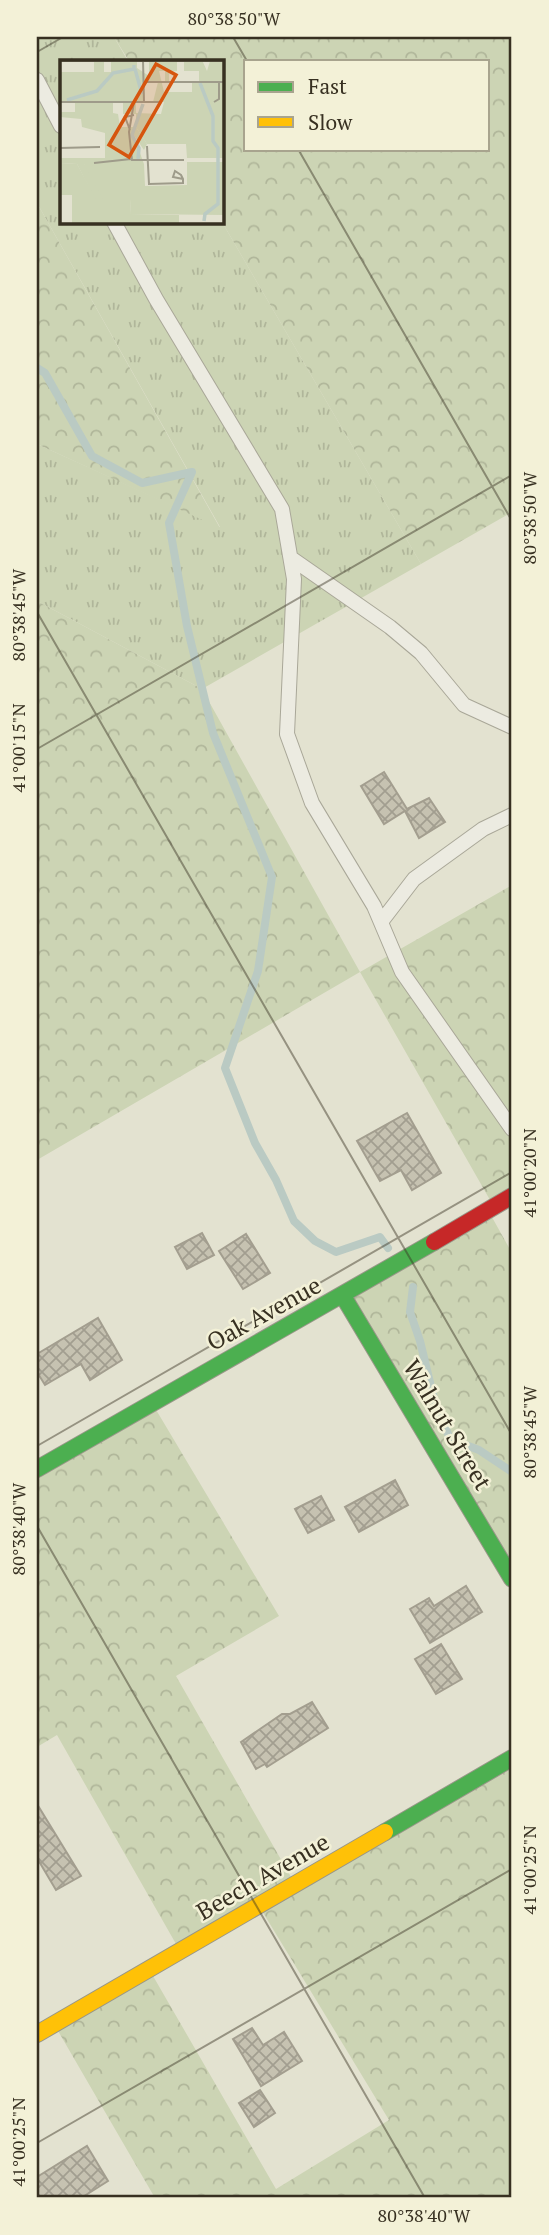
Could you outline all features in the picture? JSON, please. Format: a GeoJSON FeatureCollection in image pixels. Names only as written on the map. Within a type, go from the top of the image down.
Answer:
{"type":"FeatureCollection","features":[{"type":"Feature","properties":{"kind":"street","name":"Oak Avenue"},"geometry":{"type":"LineString","coordinates":[[37,1469],[343,1296],[512,1196]]}},
{"type":"Feature","properties":{"kind":"street","name":"Walnut Street"},"geometry":{"type":"LineString","coordinates":[[343,1296],[512,1578]]}},
{"type":"Feature","properties":{"kind":"street","name":"Beech Avenue"},"geometry":{"type":"LineString","coordinates":[[37,2034],[512,1758]]}},
{"type":"Feature","properties":{"kind":"lane"},"geometry":{"type":"LineString","coordinates":[[37,80],[60,123]]}},
{"type":"Feature","properties":{"kind":"lane"},"geometry":{"type":"LineString","coordinates":[[115,224],[156,299],[282,509],[295,579],[287,734],[312,803],[374,906],[402,972],[512,1129]]}},
{"type":"Feature","properties":{"kind":"lane"},"geometry":{"type":"LineString","coordinates":[[291,558],[390,627],[421,653],[464,705],[512,727]]}},
{"type":"Feature","properties":{"kind":"lane"},"geometry":{"type":"LineString","coordinates":[[381,922],[414,879],[483,829],[512,815]]}},
{"type":"Feature","properties":{"kind":"green space"},"geometry":{"type":"Polygon","coordinates":[[[37,37],[114,37],[127,60],[60,60],[60,224],[223,224],[421,564],[202,689],[37,601],[37,444],[220,527],[37,203],[37,37]]]}},
{"type":"Feature","properties":{"kind":"green space"},"geometry":{"type":"Polygon","coordinates":[[[114,37],[512,37],[512,512],[421,564],[223,224],[224,60],[128,60],[114,37]]]}},
{"type":"Feature","properties":{"kind":"green space"},"geometry":{"type":"Polygon","coordinates":[[[37,203],[220,528],[37,444],[37,203]]]}},
{"type":"Feature","properties":{"kind":"green space"},"geometry":{"type":"Polygon","coordinates":[[[37,601],[202,689],[360,972],[37,1160],[37,601]]]}},
{"type":"Feature","properties":{"kind":"green space"},"geometry":{"type":"Polygon","coordinates":[[[512,885],[512,1196],[494,1207],[360,972],[512,885]]]}},
{"type":"Feature","properties":{"kind":"green space"},"geometry":{"type":"Polygon","coordinates":[[[488,1210],[512,1253],[512,1579],[343,1296],[488,1210]]]}},
{"type":"Feature","properties":{"kind":"green space"},"geometry":{"type":"Polygon","coordinates":[[[152,1403],[279,1616],[176,1676],[295,1884],[512,1758],[512,2198],[155,2198],[54,2024],[149,1969],[276,2189],[389,2120],[259,1906],[180,1951],[57,1735],[37,1747],[37,1469],[152,1403]]]}},
{"type":"Feature","properties":{"kind":"building"},"geometry":{"type":"Polygon","coordinates":[[[384,772],[407,809],[429,798],[445,822],[419,838],[405,811],[384,824],[361,786],[384,772]]]}},
{"type":"Feature","properties":{"kind":"building"},"geometry":{"type":"Polygon","coordinates":[[[407,1113],[441,1173],[412,1190],[401,1170],[380,1181],[357,1141],[407,1113]]]}},
{"type":"Feature","properties":{"kind":"building"},"geometry":{"type":"Polygon","coordinates":[[[202,1233],[214,1255],[187,1269],[175,1247],[202,1233]]]}},
{"type":"Feature","properties":{"kind":"building"},"geometry":{"type":"Polygon","coordinates":[[[246,1234],[270,1273],[243,1289],[219,1251],[246,1234]]]}},
{"type":"Feature","properties":{"kind":"building"},"geometry":{"type":"Polygon","coordinates":[[[98,1318],[122,1360],[90,1380],[81,1364],[45,1385],[37,1372],[37,1354],[98,1318]]]}},
{"type":"Feature","properties":{"kind":"building"},"geometry":{"type":"Polygon","coordinates":[[[395,1480],[408,1505],[359,1532],[345,1507],[395,1480]]]}},
{"type":"Feature","properties":{"kind":"building"},"geometry":{"type":"Polygon","coordinates":[[[321,1496],[334,1520],[308,1533],[295,1509],[321,1496]]]}},
{"type":"Feature","properties":{"kind":"building"},"geometry":{"type":"Polygon","coordinates":[[[466,1586],[482,1612],[430,1643],[410,1609],[429,1598],[434,1606],[466,1586]]]}},
{"type":"Feature","properties":{"kind":"building"},"geometry":{"type":"Polygon","coordinates":[[[441,1644],[462,1679],[436,1694],[415,1659],[441,1644]]]}},
{"type":"Feature","properties":{"kind":"building"},"geometry":{"type":"Polygon","coordinates":[[[312,1702],[328,1728],[267,1767],[265,1764],[256,1769],[241,1742],[282,1714],[290,1714],[312,1702]]]}},
{"type":"Feature","properties":{"kind":"building"},"geometry":{"type":"Polygon","coordinates":[[[37,1804],[81,1876],[56,1890],[37,1858],[37,1804]]]}},
{"type":"Feature","properties":{"kind":"building"},"geometry":{"type":"Polygon","coordinates":[[[252,2028],[263,2045],[284,2032],[302,2061],[261,2086],[233,2039],[252,2028]]]}},
{"type":"Feature","properties":{"kind":"building"},"geometry":{"type":"Polygon","coordinates":[[[260,2090],[275,2113],[254,2127],[239,2103],[260,2090]]]}},
{"type":"Feature","properties":{"kind":"building"},"geometry":{"type":"Polygon","coordinates":[[[87,2146],[108,2181],[81,2198],[37,2198],[37,2177],[87,2146]]]}},
{"type":"Feature","properties":{"kind":"waterway"},"geometry":{"type":"LineString","coordinates":[[37,368],[45,373],[92,456],[142,483],[192,472],[169,523],[187,626],[213,733],[272,877],[258,971],[225,1068],[255,1143],[276,1180],[294,1221],[315,1241],[336,1252],[380,1237],[388,1248]]}},
{"type":"Feature","properties":{"kind":"waterway"},"geometry":{"type":"LineString","coordinates":[[413,1287],[410,1312],[434,1399],[450,1439],[479,1450],[512,1472]]}},
{"type":"Feature","properties":{"kind":"traffic: fast"},"geometry":{"type":"LineString","coordinates":[[37,1469],[434,1242]]}},
{"type":"Feature","properties":{"kind":"traffic: fast"},"geometry":{"type":"LineString","coordinates":[[343,1296],[512,1579]]}},
{"type":"Feature","properties":{"kind":"traffic: fast"},"geometry":{"type":"LineString","coordinates":[[385,1832],[512,1758]]}},
{"type":"Feature","properties":{"kind":"traffic: slow"},"geometry":{"type":"LineString","coordinates":[[37,2034],[385,1832]]}},
{"type":"Feature","properties":{"kind":"traffic: jam"},"geometry":{"type":"LineString","coordinates":[[434,1242],[512,1196]]}}]}
